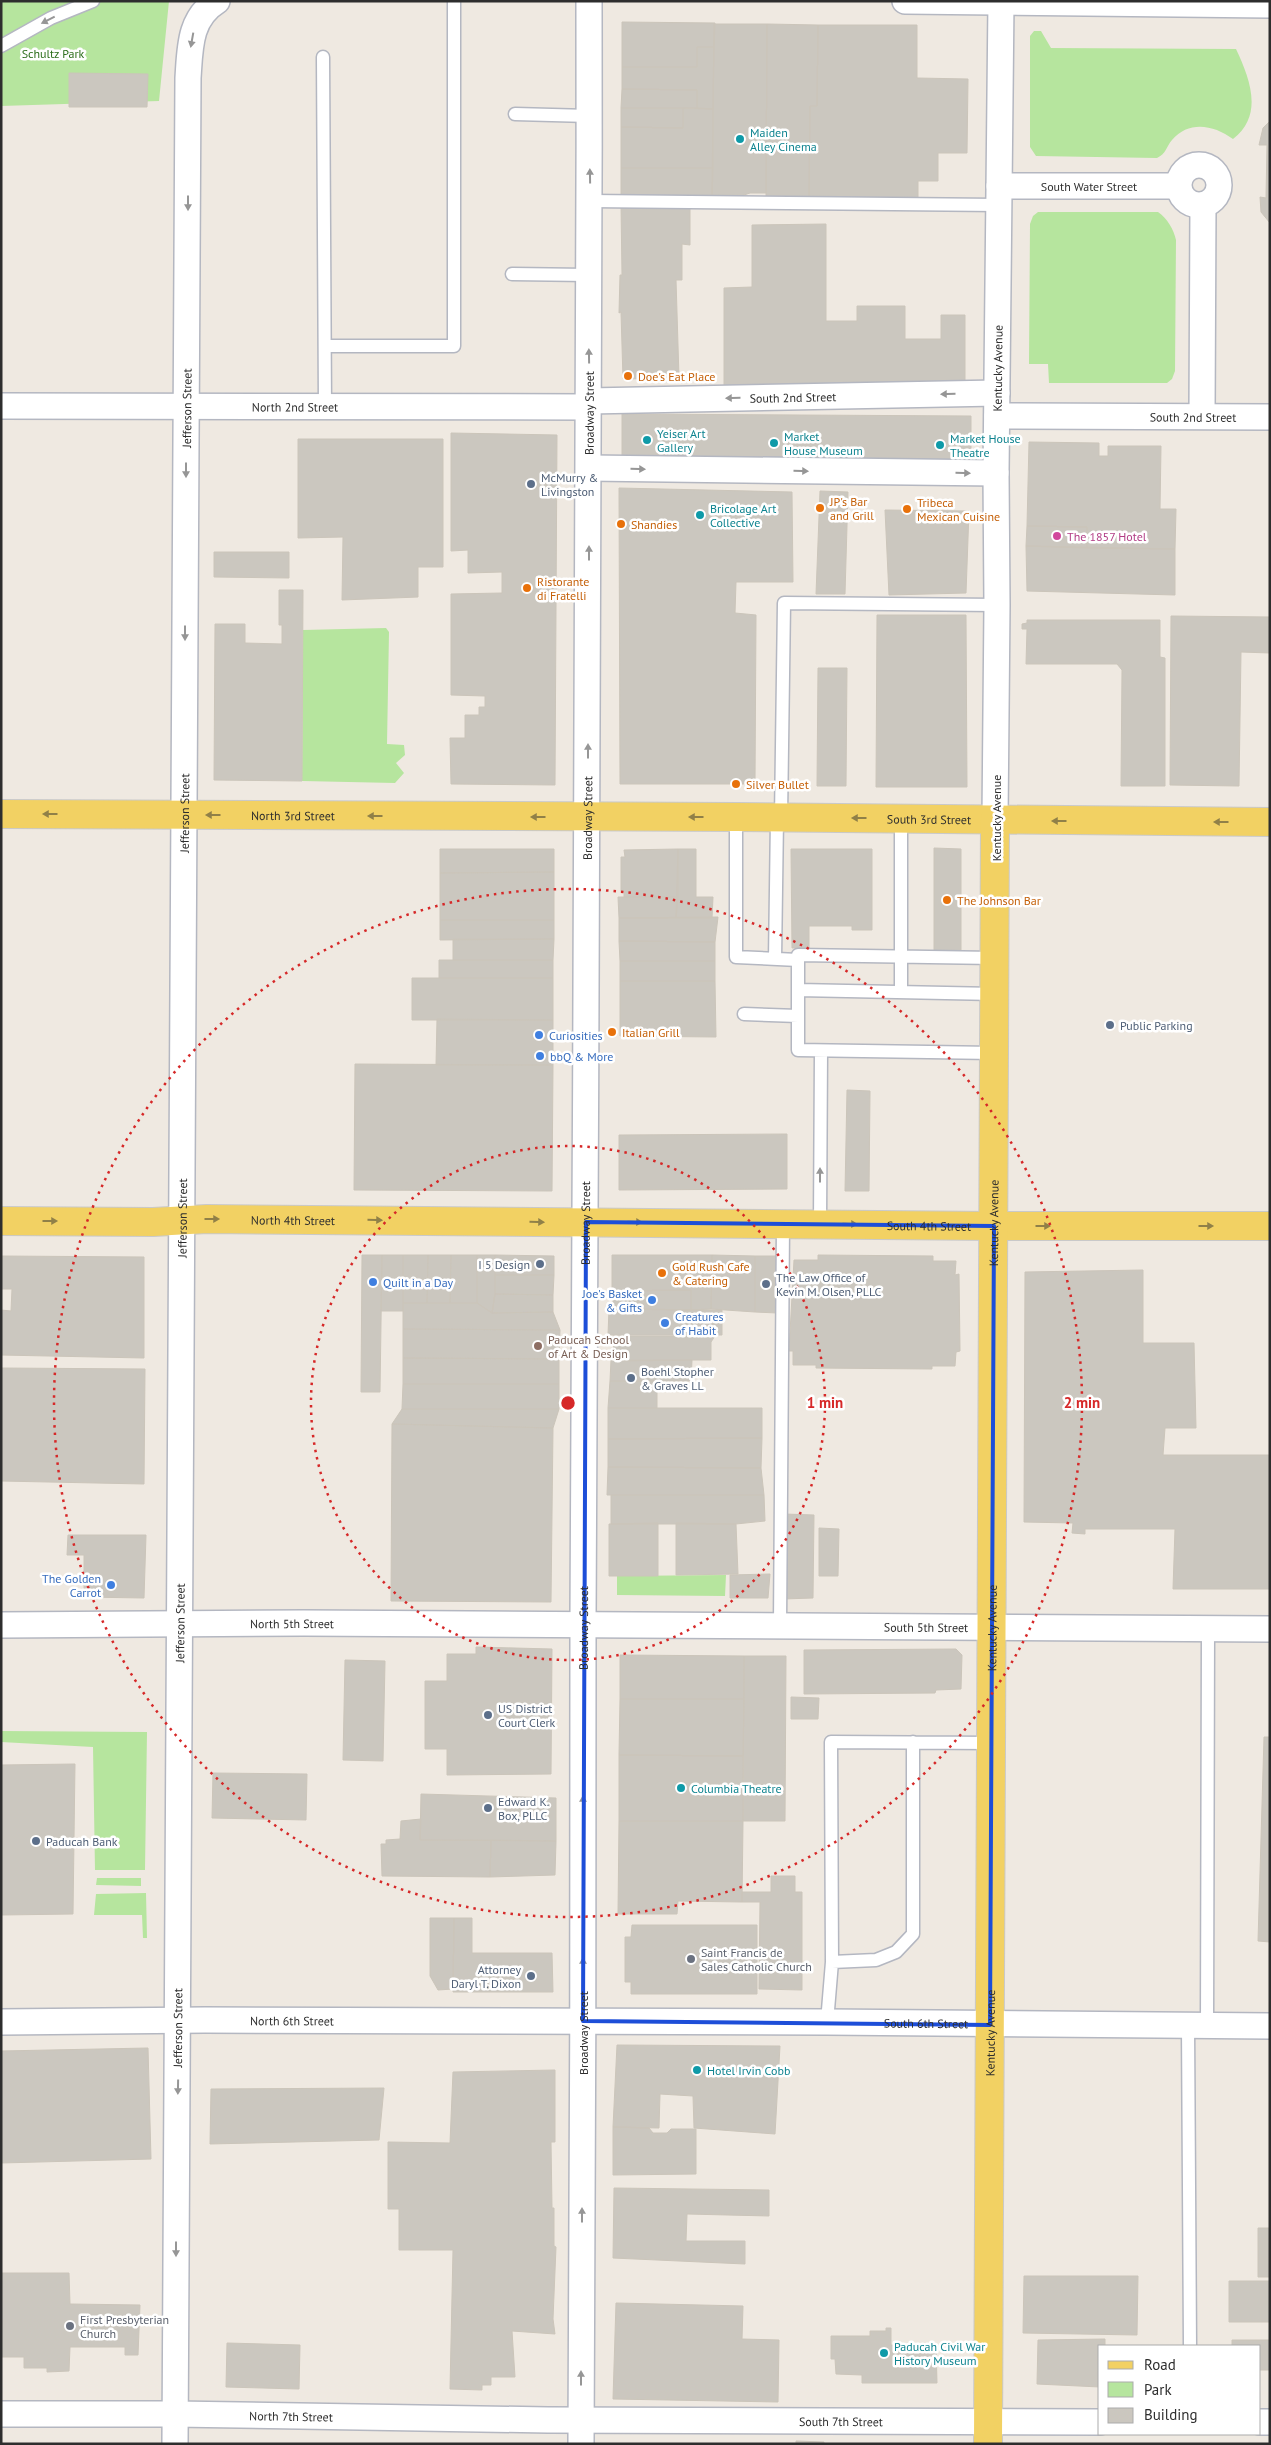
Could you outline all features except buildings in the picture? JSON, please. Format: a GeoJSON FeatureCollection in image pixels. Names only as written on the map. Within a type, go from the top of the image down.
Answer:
{"type":"FeatureCollection","features":[{"type":"Feature","properties":{"kind":"main road","name":"North 3rd Street"},"geometry":{"type":"LineString","coordinates":[[1,814],[587,817]]}},
{"type":"Feature","properties":{"kind":"main road","name":"South 3rd Street"},"geometry":{"type":"LineString","coordinates":[[587,817],[1270,822]]}},
{"type":"Feature","properties":{"kind":"main road","name":"Kentucky Avenue"},"geometry":{"type":"LineString","coordinates":[[988,2433],[994,1053],[996,994],[995,819]]}},
{"type":"Feature","properties":{"kind":"main road","name":"North 4th Street"},"geometry":{"type":"LineString","coordinates":[[1,1221],[207,1219],[586,1222]]}},
{"type":"Feature","properties":{"kind":"main road","name":"South 4th Street"},"geometry":{"type":"LineString","coordinates":[[586,1222],[994,1226],[1270,1226]]}},
{"type":"Feature","properties":{"kind":"street","name":"Jefferson Street"},"geometry":{"type":"LineString","coordinates":[[175,2444],[178,1624],[188,88],[191,40],[196,24],[206,8],[217,1]]}},
{"type":"Feature","properties":{"kind":"street","name":"Broadway Street"},"geometry":{"type":"LineString","coordinates":[[581,2444],[589,468],[588,275],[590,201],[589,1]]}},
{"type":"Feature","properties":{"kind":"street"},"geometry":{"type":"LineString","coordinates":[[905,1],[1270,5]]}},
{"type":"Feature","properties":{"kind":"street","name":"Kentucky Avenue"},"geometry":{"type":"LineString","coordinates":[[995,819],[996,473],[1001,1]]}},
{"type":"Feature","properties":{"kind":"street"},"geometry":{"type":"LineString","coordinates":[[1199,165],[1212,169],[1219,180],[1220,187],[1214,199],[1202,206],[1189,204],[1180,193],[1178,186],[1186,168],[1199,165]]}},
{"type":"Feature","properties":{"kind":"street","name":"South Water Street"},"geometry":{"type":"LineString","coordinates":[[999,195],[1178,186]]}},
{"type":"Feature","properties":{"kind":"street"},"geometry":{"type":"LineString","coordinates":[[1202,206],[1202,416]]}},
{"type":"Feature","properties":{"kind":"street","name":"North 2nd Street"},"geometry":{"type":"LineString","coordinates":[[1,406],[325,407],[589,404]]}},
{"type":"Feature","properties":{"kind":"street","name":"South 2nd Street"},"geometry":{"type":"LineString","coordinates":[[589,404],[997,405],[1202,416],[1270,417]]}},
{"type":"Feature","properties":{"kind":"street"},"geometry":{"type":"LineString","coordinates":[[589,468],[996,473]]}},
{"type":"Feature","properties":{"kind":"street","name":"North 5th Street"},"geometry":{"type":"LineString","coordinates":[[1,1625],[583,1624]]}},
{"type":"Feature","properties":{"kind":"street","name":"South 5th Street"},"geometry":{"type":"LineString","coordinates":[[583,1624],[1270,1629]]}},
{"type":"Feature","properties":{"kind":"street","name":"North 6th Street"},"geometry":{"type":"LineString","coordinates":[[1,2022],[177,2020],[583,2021]]}},
{"type":"Feature","properties":{"kind":"street","name":"South 6th Street"},"geometry":{"type":"LineString","coordinates":[[583,2021],[1270,2026]]}},
{"type":"Feature","properties":{"kind":"street","name":"North 7th Street"},"geometry":{"type":"LineString","coordinates":[[1,2414],[581,2419]]}},
{"type":"Feature","properties":{"kind":"street","name":"South 7th Street"},"geometry":{"type":"LineString","coordinates":[[581,2419],[988,2433],[1098,2422]]}},
{"type":"Feature","properties":{"kind":"lane"},"geometry":{"type":"LineString","coordinates":[[1,46],[51,18],[93,1]]}},
{"type":"Feature","properties":{"kind":"lane"},"geometry":{"type":"LineString","coordinates":[[325,346],[454,346],[454,1]]}},
{"type":"Feature","properties":{"kind":"lane"},"geometry":{"type":"LineString","coordinates":[[323,57],[325,407]]}},
{"type":"Feature","properties":{"kind":"lane"},"geometry":{"type":"LineString","coordinates":[[515,114],[589,116]]}},
{"type":"Feature","properties":{"kind":"lane"},"geometry":{"type":"LineString","coordinates":[[590,201],[999,195]]}},
{"type":"Feature","properties":{"kind":"lane"},"geometry":{"type":"LineString","coordinates":[[512,274],[588,275]]}},
{"type":"Feature","properties":{"kind":"lane"},"geometry":{"type":"LineString","coordinates":[[775,959],[784,603],[997,605]]}},
{"type":"Feature","properties":{"kind":"lane"},"geometry":{"type":"LineString","coordinates":[[736,817],[736,957],[798,960]]}},
{"type":"Feature","properties":{"kind":"lane"},"geometry":{"type":"LineString","coordinates":[[901,818],[901,991]]}},
{"type":"Feature","properties":{"kind":"lane"},"geometry":{"type":"LineString","coordinates":[[994,1053],[798,1050],[798,955],[995,958]]}},
{"type":"Feature","properties":{"kind":"lane"},"geometry":{"type":"LineString","coordinates":[[798,990],[996,994]]}},
{"type":"Feature","properties":{"kind":"lane"},"geometry":{"type":"LineString","coordinates":[[744,1014],[798,1016]]}},
{"type":"Feature","properties":{"kind":"lane"},"geometry":{"type":"LineString","coordinates":[[820,1223],[821,1051]]}},
{"type":"Feature","properties":{"kind":"lane"},"geometry":{"type":"LineString","coordinates":[[780,1625],[783,1224]]}},
{"type":"Feature","properties":{"kind":"lane"},"geometry":{"type":"LineString","coordinates":[[1190,2345],[1208,1629]]}},
{"type":"Feature","properties":{"kind":"lane"},"geometry":{"type":"LineString","coordinates":[[827,2022],[832,1962],[831,1742],[992,1743]]}},
{"type":"Feature","properties":{"kind":"lane"},"geometry":{"type":"LineString","coordinates":[[832,1962],[876,1960],[896,1952],[912,1934],[913,1742]]}},
{"type":"Feature","properties":{"kind":"highlighted area"},"geometry":{"type":"Polygon","coordinates":[[[586,1222],[994,1226],[990,2025],[583,2021],[586,1222]]]}},
{"type":"Feature","properties":{"kind":"green space","name":"Schultz Park"},"geometry":{"type":"Polygon","coordinates":[[[1,1],[169,1],[159,101],[1,106],[1,1]]]}},
{"type":"Feature","properties":{"kind":"green space"},"geometry":{"type":"Polygon","coordinates":[[[1034,31],[1041,31],[1051,48],[1236,49],[1249,84],[1251,108],[1249,119],[1243,129],[1233,139],[1218,130],[1210,128],[1194,127],[1186,129],[1172,140],[1164,152],[1157,158],[1036,156],[1030,147],[1030,36],[1034,31]]]}},
{"type":"Feature","properties":{"kind":"green space"},"geometry":{"type":"Polygon","coordinates":[[[1038,212],[1158,212],[1167,221],[1172,228],[1176,240],[1175,371],[1172,379],[1167,383],[1049,383],[1048,364],[1029,364],[1030,224],[1033,216],[1038,212]]]}},
{"type":"Feature","properties":{"kind":"green space"},"geometry":{"type":"Polygon","coordinates":[[[386,628],[389,632],[387,744],[404,745],[405,755],[396,763],[404,773],[395,783],[302,781],[303,630],[386,628]]]}},
{"type":"Feature","properties":{"kind":"green space"},"geometry":{"type":"Polygon","coordinates":[[[726,1575],[725,1596],[617,1595],[617,1576],[726,1575]]]}},
{"type":"Feature","properties":{"kind":"green space"},"geometry":{"type":"Polygon","coordinates":[[[1,1731],[147,1732],[145,1870],[95,1870],[93,1747],[1,1742],[1,1731]]]}},
{"type":"Feature","properties":{"kind":"green space"},"geometry":{"type":"Polygon","coordinates":[[[97,1878],[141,1878],[141,1886],[96,1885],[97,1878]]]}},
{"type":"Feature","properties":{"kind":"green space"},"geometry":{"type":"Polygon","coordinates":[[[146,1893],[147,1938],[143,1938],[142,1915],[94,1915],[96,1894],[146,1893]]]}},
{"type":"Feature","properties":{"kind":"place","name":"Maiden Alley Cinema"},"geometry":{"type":"Point","coordinates":[740,139]}},
{"type":"Feature","properties":{"kind":"place","name":"Doe's Eat Place"},"geometry":{"type":"Point","coordinates":[628,376]}},
{"type":"Feature","properties":{"kind":"place","name":"Yeiser Art Gallery"},"geometry":{"type":"Point","coordinates":[647,440]}},
{"type":"Feature","properties":{"kind":"place","name":"Market House Museum"},"geometry":{"type":"Point","coordinates":[774,443]}},
{"type":"Feature","properties":{"kind":"place","name":"Market House Theatre"},"geometry":{"type":"Point","coordinates":[940,445]}},
{"type":"Feature","properties":{"kind":"place","name":"McMurry & Livingston"},"geometry":{"type":"Point","coordinates":[531,484]}},
{"type":"Feature","properties":{"kind":"place","name":"JP's Bar and Grill"},"geometry":{"type":"Point","coordinates":[820,508]}},
{"type":"Feature","properties":{"kind":"place","name":"Tribeca Mexican Cuisine"},"geometry":{"type":"Point","coordinates":[907,509]}},
{"type":"Feature","properties":{"kind":"place","name":"Bricolage Art Collective"},"geometry":{"type":"Point","coordinates":[700,515]}},
{"type":"Feature","properties":{"kind":"place","name":"Shandies"},"geometry":{"type":"Point","coordinates":[621,524]}},
{"type":"Feature","properties":{"kind":"place","name":"The 1857 Hotel"},"geometry":{"type":"Point","coordinates":[1057,536]}},
{"type":"Feature","properties":{"kind":"place","name":"Ristorante di Fratelli"},"geometry":{"type":"Point","coordinates":[527,588]}},
{"type":"Feature","properties":{"kind":"place","name":"Silver Bullet"},"geometry":{"type":"Point","coordinates":[736,784]}},
{"type":"Feature","properties":{"kind":"place","name":"The Johnson Bar"},"geometry":{"type":"Point","coordinates":[947,900]}},
{"type":"Feature","properties":{"kind":"place","name":"Public Parking"},"geometry":{"type":"Point","coordinates":[1110,1025]}},
{"type":"Feature","properties":{"kind":"place","name":"Italian Grill"},"geometry":{"type":"Point","coordinates":[612,1032]}},
{"type":"Feature","properties":{"kind":"place","name":"Curiosities"},"geometry":{"type":"Point","coordinates":[539,1035]}},
{"type":"Feature","properties":{"kind":"place","name":"bbQ & More"},"geometry":{"type":"Point","coordinates":[540,1056]}},
{"type":"Feature","properties":{"kind":"place","name":"I 5 Design"},"geometry":{"type":"Point","coordinates":[540,1264]}},
{"type":"Feature","properties":{"kind":"place","name":"Gold Rush Cafe & Catering"},"geometry":{"type":"Point","coordinates":[662,1273]}},
{"type":"Feature","properties":{"kind":"place","name":"Quilt in a Day"},"geometry":{"type":"Point","coordinates":[373,1282]}},
{"type":"Feature","properties":{"kind":"place","name":"The Law Office of Kevin M. Olsen, PLLC"},"geometry":{"type":"Point","coordinates":[766,1284]}},
{"type":"Feature","properties":{"kind":"place","name":"Joe's Basket & Gifts"},"geometry":{"type":"Point","coordinates":[652,1300]}},
{"type":"Feature","properties":{"kind":"place","name":"Creatures of Habit"},"geometry":{"type":"Point","coordinates":[665,1323]}},
{"type":"Feature","properties":{"kind":"place","name":"Paducah School of Art & Design"},"geometry":{"type":"Point","coordinates":[538,1346]}},
{"type":"Feature","properties":{"kind":"place","name":"Boehl Stopher & Graves LL"},"geometry":{"type":"Point","coordinates":[631,1378]}},
{"type":"Feature","properties":{"kind":"place","name":"The Golden Carrot"},"geometry":{"type":"Point","coordinates":[111,1585]}},
{"type":"Feature","properties":{"kind":"place","name":"US District Court Clerk"},"geometry":{"type":"Point","coordinates":[488,1715]}},
{"type":"Feature","properties":{"kind":"place","name":"Columbia Theatre"},"geometry":{"type":"Point","coordinates":[681,1788]}},
{"type":"Feature","properties":{"kind":"place","name":"Edward K. Box, PLLC"},"geometry":{"type":"Point","coordinates":[488,1808]}},
{"type":"Feature","properties":{"kind":"place","name":"Paducah Bank"},"geometry":{"type":"Point","coordinates":[36,1841]}},
{"type":"Feature","properties":{"kind":"place","name":"Saint Francis de Sales Catholic Church"},"geometry":{"type":"Point","coordinates":[691,1959]}},
{"type":"Feature","properties":{"kind":"place","name":"Attorney Daryl T. Dixon"},"geometry":{"type":"Point","coordinates":[531,1976]}},
{"type":"Feature","properties":{"kind":"place","name":"Hotel Irvin Cobb"},"geometry":{"type":"Point","coordinates":[697,2070]}},
{"type":"Feature","properties":{"kind":"place","name":"First Presbyterian Church"},"geometry":{"type":"Point","coordinates":[70,2326]}},
{"type":"Feature","properties":{"kind":"place","name":"Paducah Civil War History Museum"},"geometry":{"type":"Point","coordinates":[884,2353]}}]}
